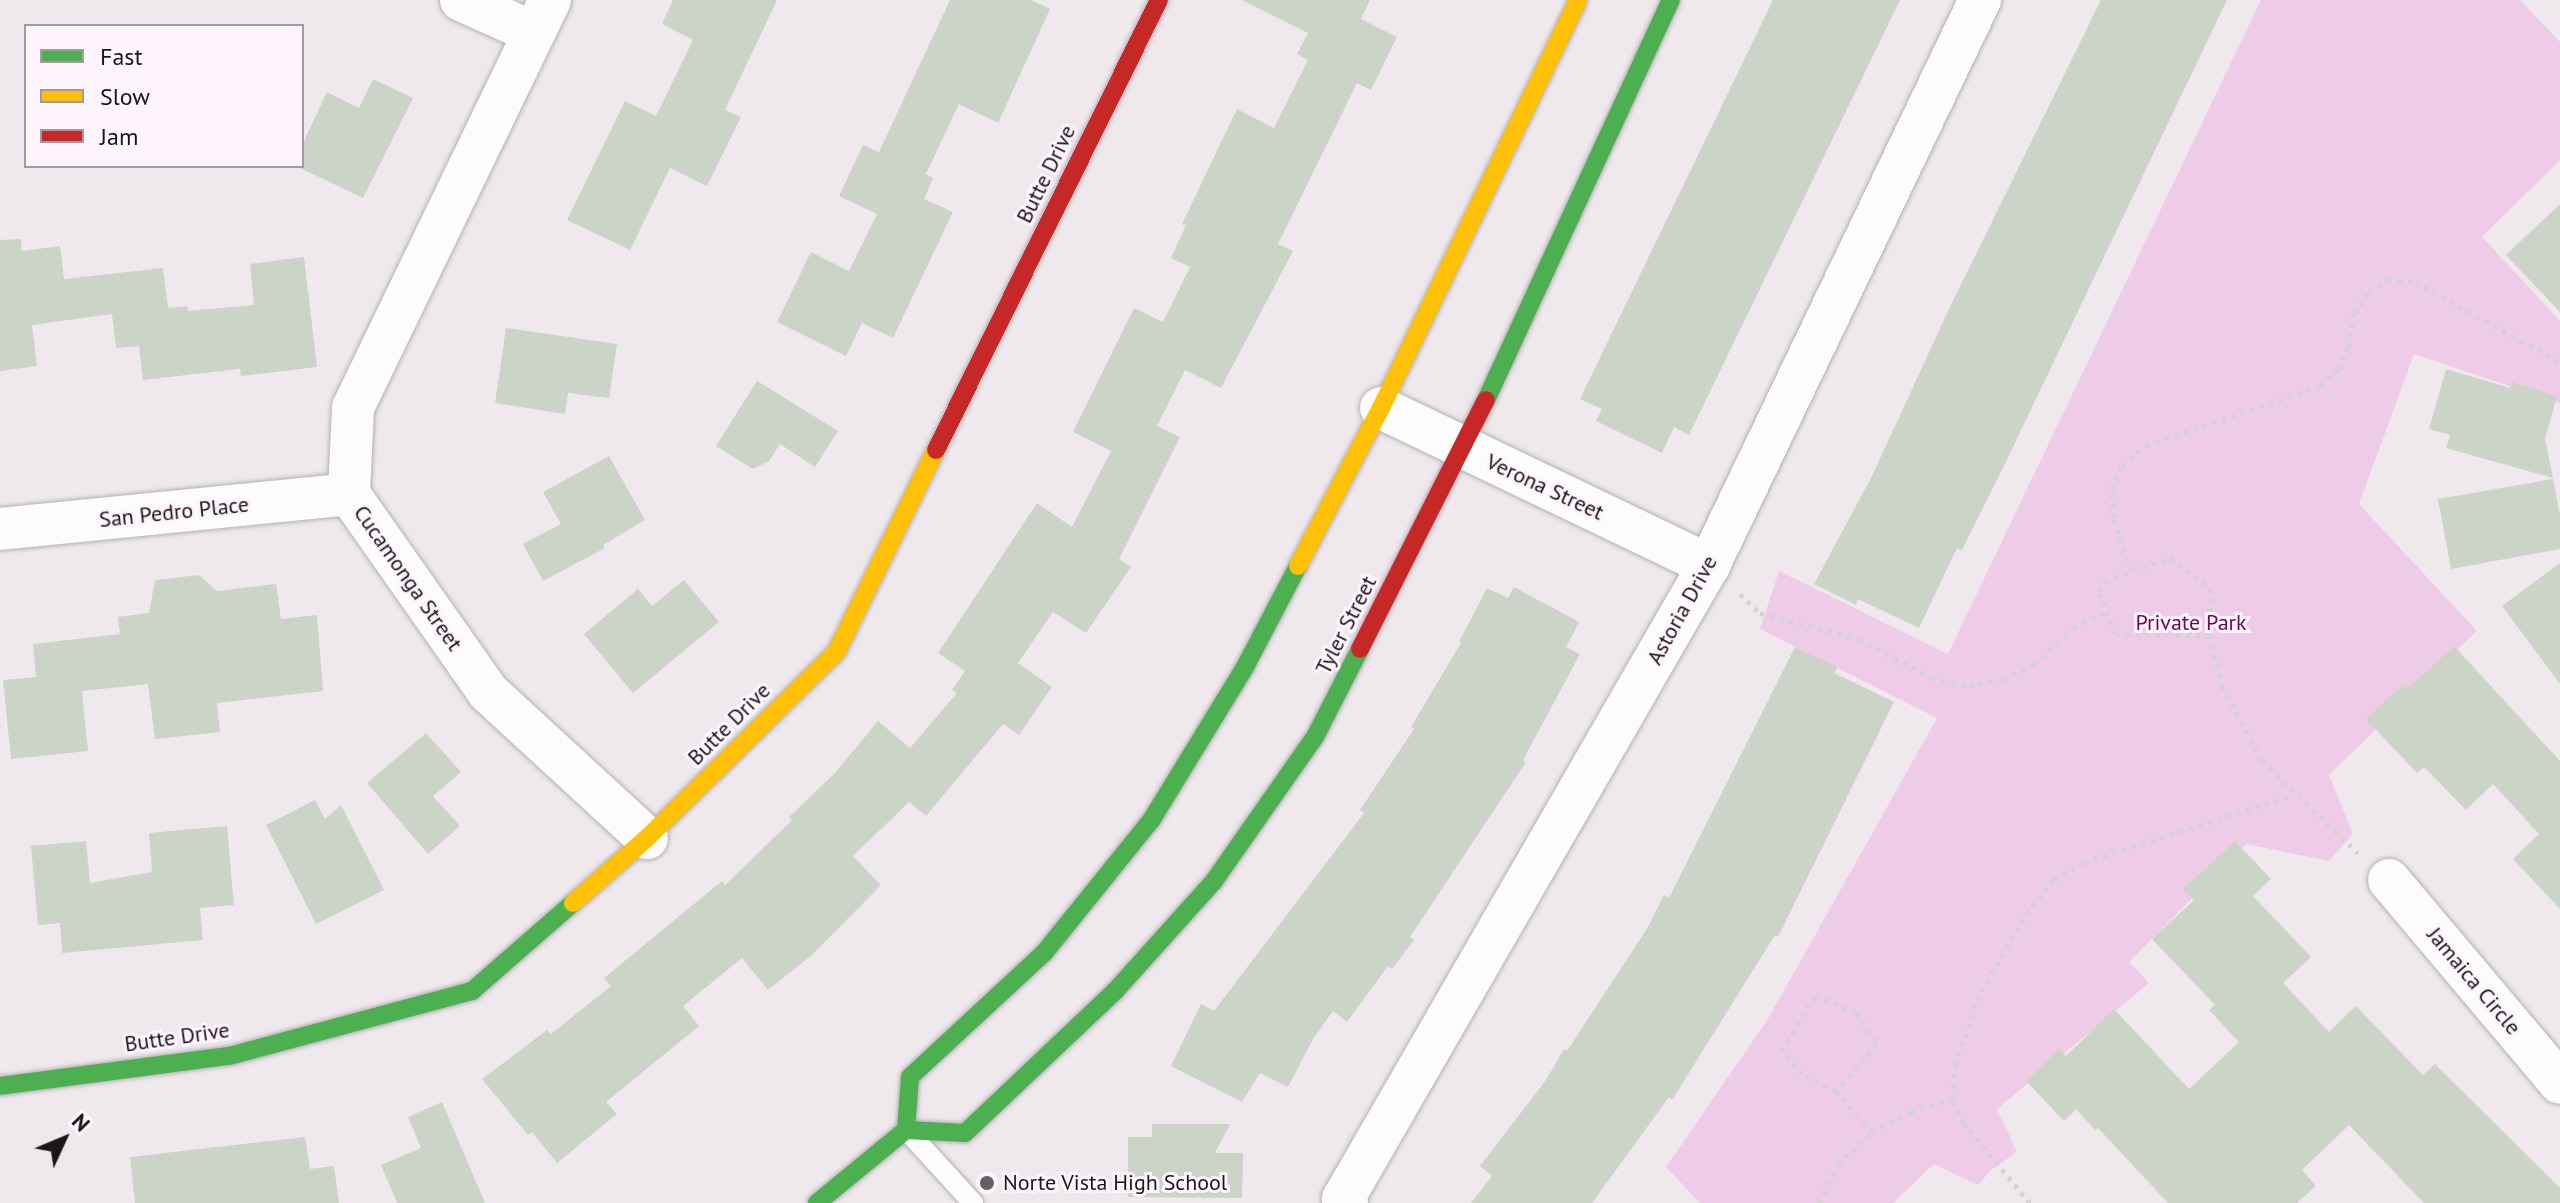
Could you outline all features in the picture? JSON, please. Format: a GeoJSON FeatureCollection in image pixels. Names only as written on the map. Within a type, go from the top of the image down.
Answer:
{"type":"FeatureCollection","features":[{"type":"Feature","properties":{"kind":"main road","name":"Butte Drive"},"geometry":{"type":"LineString","coordinates":[[0,1086],[229,1056],[472,991],[647,838],[837,651],[1159,0]]}},
{"type":"Feature","properties":{"kind":"main road"},"geometry":{"type":"LineString","coordinates":[[817,1203],[906,1130],[910,1077],[1044,953],[1152,819],[1245,667],[1381,408],[1578,0]]}},
{"type":"Feature","properties":{"kind":"main road","name":"Tyler Street"},"geometry":{"type":"LineString","coordinates":[[906,1130],[965,1133],[1116,990],[1214,881],[1315,737],[1464,449],[1671,0]]}},
{"type":"Feature","properties":{"kind":"street"},"geometry":{"type":"LineString","coordinates":[[461,0],[542,17]]}},
{"type":"Feature","properties":{"kind":"street","name":"Astoria Drive"},"geometry":{"type":"LineString","coordinates":[[1345,1201],[1709,565],[1980,0]]}},
{"type":"Feature","properties":{"kind":"street","name":"Cucamonga Street"},"geometry":{"type":"LineString","coordinates":[[542,17],[353,408],[349,494],[488,692],[647,838]]}},
{"type":"Feature","properties":{"kind":"street","name":"Verona Street"},"geometry":{"type":"LineString","coordinates":[[1381,408],[1709,565]]}},
{"type":"Feature","properties":{"kind":"street","name":"San Pedro Place"},"geometry":{"type":"LineString","coordinates":[[0,529],[349,494]]}},
{"type":"Feature","properties":{"kind":"street","name":"Jamaica Circle"},"geometry":{"type":"LineString","coordinates":[[2389,880],[2560,1083]]}},
{"type":"Feature","properties":{"kind":"lane"},"geometry":{"type":"LineString","coordinates":[[906,1130],[973,1203]]}},
{"type":"Feature","properties":{"kind":"path"},"geometry":{"type":"LineString","coordinates":[[2131,571],[2113,518],[2112,489],[2122,466],[2146,445],[2320,386],[2339,369],[2349,347],[2354,313],[2369,292],[2388,280],[2415,282],[2560,362]]}},
{"type":"Feature","properties":{"kind":"path"},"geometry":{"type":"LineString","coordinates":[[2210,635],[2115,634],[2099,591],[2105,581],[2170,558],[2210,588],[2210,635],[2222,686],[2262,761],[2293,795],[2389,880]]}},
{"type":"Feature","properties":{"kind":"path"},"geometry":{"type":"LineString","coordinates":[[1709,565],[1760,613],[1859,639],[1932,678],[1969,686],[2004,680],[2034,664],[2074,628],[2107,611]]}},
{"type":"Feature","properties":{"kind":"path"},"geometry":{"type":"LineString","coordinates":[[2030,1203],[1963,1123],[1953,1098],[1955,1065],[1981,991],[2032,906],[2054,880],[2084,862],[2293,795]]}},
{"type":"Feature","properties":{"kind":"path"},"geometry":{"type":"LineString","coordinates":[[1836,1091],[1877,1044],[1856,1013],[1815,995],[1782,1051],[1802,1074],[1836,1091],[1872,1132]]}},
{"type":"Feature","properties":{"kind":"path"},"geometry":{"type":"LineString","coordinates":[[1819,1203],[1838,1164],[1872,1132],[1911,1112],[1953,1098]]}},
{"type":"Feature","properties":{"kind":"green space","name":"Private Park"},"geometry":{"type":"Polygon","coordinates":[[[2261,0],[2520,0],[2560,42],[2560,160],[2482,237],[2560,321],[2560,403],[2414,354],[2359,504],[2477,631],[2329,775],[2353,834],[2329,861],[2246,844],[2129,962],[2149,983],[1997,1109],[2017,1152],[1991,1170],[1978,1185],[1934,1164],[1893,1203],[1700,1203],[1666,1167],[1768,1019],[1937,718],[1760,629],[1779,571],[1948,654],[2261,0]]]}},
{"type":"Feature","properties":{"kind":"building"},"geometry":{"type":"Polygon","coordinates":[[[673,0],[777,0],[725,110],[741,117],[707,186],[670,168],[630,250],[567,220],[625,101],[656,116],[693,40],[662,24],[673,0]]]}},
{"type":"Feature","properties":{"kind":"building"},"geometry":{"type":"Polygon","coordinates":[[[950,0],[1031,0],[1050,9],[998,123],[959,104],[926,174],[933,178],[924,199],[953,212],[893,338],[862,323],[846,356],[777,322],[811,252],[849,271],[877,214],[839,196],[863,145],[879,152],[950,0]]]}},
{"type":"Feature","properties":{"kind":"building"},"geometry":{"type":"Polygon","coordinates":[[[1242,0],[1370,0],[1361,19],[1397,37],[1371,90],[1357,83],[1278,244],[1293,251],[1221,388],[1185,370],[1157,426],[1180,437],[1119,559],[1131,567],[1086,633],[1053,612],[1018,663],[1052,687],[1019,735],[1003,724],[926,816],[909,802],[853,856],[881,885],[813,954],[768,990],[742,958],[683,1006],[699,1026],[606,1102],[617,1114],[557,1163],[532,1132],[528,1135],[482,1079],[547,1030],[551,1034],[611,986],[604,978],[722,881],[725,885],[792,820],[789,817],[834,774],[878,721],[910,748],[957,693],[952,690],[965,671],[938,653],[1037,503],[1072,527],[1111,451],[1073,432],[1134,308],[1163,322],[1190,267],[1171,258],[1186,225],[1182,224],[1237,109],[1274,128],[1308,60],[1297,54],[1308,33],[1242,0]]]}},
{"type":"Feature","properties":{"kind":"building"},"geometry":{"type":"Polygon","coordinates":[[[1773,0],[1900,0],[1689,435],[1674,427],[1662,453],[1596,421],[1602,409],[1580,399],[1773,0]]]}},
{"type":"Feature","properties":{"kind":"building"},"geometry":{"type":"Polygon","coordinates":[[[2101,0],[2227,0],[2002,470],[1962,550],[1957,548],[1919,628],[1858,599],[1856,605],[1814,584],[1872,476],[1949,309],[2101,0]]]}},
{"type":"Feature","properties":{"kind":"building"},"geometry":{"type":"Polygon","coordinates":[[[373,79],[413,98],[363,198],[300,168],[304,168],[304,141],[327,92],[359,108],[373,79]]]}},
{"type":"Feature","properties":{"kind":"building"},"geometry":{"type":"Polygon","coordinates":[[[2560,204],[2560,312],[2506,255],[2560,204]]]}},
{"type":"Feature","properties":{"kind":"building"},"geometry":{"type":"Polygon","coordinates":[[[21,239],[22,251],[60,246],[64,279],[163,268],[168,308],[187,306],[188,311],[254,305],[250,264],[304,257],[317,367],[241,376],[240,369],[143,380],[139,346],[116,348],[112,314],[32,325],[37,366],[0,371],[0,240],[21,239]]]}},
{"type":"Feature","properties":{"kind":"building"},"geometry":{"type":"Polygon","coordinates":[[[506,328],[617,344],[609,398],[568,393],[565,414],[495,403],[506,328]]]}},
{"type":"Feature","properties":{"kind":"building"},"geometry":{"type":"Polygon","coordinates":[[[2446,369],[2510,388],[2512,382],[2557,396],[2545,439],[2553,478],[2446,448],[2450,435],[2429,429],[2446,369]]]}},
{"type":"Feature","properties":{"kind":"building"},"geometry":{"type":"Polygon","coordinates":[[[757,381],[838,431],[815,467],[780,444],[769,461],[753,469],[716,446],[757,381]]]}},
{"type":"Feature","properties":{"kind":"building"},"geometry":{"type":"Polygon","coordinates":[[[609,456],[645,520],[603,545],[605,548],[543,581],[523,544],[561,524],[543,492],[609,456]]]}},
{"type":"Feature","properties":{"kind":"building"},"geometry":{"type":"Polygon","coordinates":[[[2553,479],[2560,516],[2560,549],[2451,569],[2438,499],[2553,479]]]}},
{"type":"Feature","properties":{"kind":"building"},"geometry":{"type":"Polygon","coordinates":[[[2560,563],[2560,684],[2502,606],[2560,563]]]}},
{"type":"Feature","properties":{"kind":"building"},"geometry":{"type":"Polygon","coordinates":[[[199,575],[217,591],[276,584],[281,619],[317,615],[323,691],[217,703],[220,732],[155,739],[148,684],[82,691],[88,751],[11,759],[3,680],[36,677],[33,644],[120,634],[118,617],[149,613],[155,580],[199,575]]]}},
{"type":"Feature","properties":{"kind":"building"},"geometry":{"type":"Polygon","coordinates":[[[684,580],[719,622],[633,693],[584,634],[638,589],[652,606],[684,580]]]}},
{"type":"Feature","properties":{"kind":"building"},"geometry":{"type":"Polygon","coordinates":[[[1514,587],[1579,622],[1566,647],[1580,654],[1523,760],[1526,762],[1410,937],[1414,940],[1392,969],[1388,966],[1347,1022],[1333,1011],[1313,1039],[1288,1087],[1260,1073],[1242,1102],[1171,1066],[1201,1004],[1214,1011],[1364,813],[1360,810],[1414,729],[1411,727],[1461,643],[1487,588],[1508,598],[1514,587]]]}},
{"type":"Feature","properties":{"kind":"building"},"geometry":{"type":"Polygon","coordinates":[[[2454,646],[2560,761],[2560,909],[2513,859],[2539,834],[2493,784],[2466,810],[2424,767],[2417,773],[2366,719],[2403,685],[2407,689],[2454,646]]]}},
{"type":"Feature","properties":{"kind":"building"},"geometry":{"type":"Polygon","coordinates":[[[1795,647],[1838,667],[1834,673],[1894,702],[1778,937],[1775,935],[1672,1100],[1669,1097],[1592,1203],[1471,1203],[1492,1176],[1480,1166],[1546,1080],[1564,1049],[1567,1051],[1648,927],[1664,895],[1669,898],[1795,647]]]}},
{"type":"Feature","properties":{"kind":"building"},"geometry":{"type":"Polygon","coordinates":[[[426,733],[461,772],[433,796],[460,826],[428,854],[367,783],[426,733]]]}},
{"type":"Feature","properties":{"kind":"building"},"geometry":{"type":"Polygon","coordinates":[[[315,800],[325,819],[341,805],[384,890],[316,924],[266,825],[315,800]]]}},
{"type":"Feature","properties":{"kind":"building"},"geometry":{"type":"Polygon","coordinates":[[[227,826],[234,905],[200,908],[203,940],[62,953],[60,923],[38,925],[31,846],[86,841],[90,883],[152,872],[149,833],[227,826]]]}},
{"type":"Feature","properties":{"kind":"building"},"geometry":{"type":"Polygon","coordinates":[[[2235,841],[2271,879],[2253,896],[2311,957],[2283,983],[2329,1032],[2356,1006],[2423,1075],[2435,1064],[2560,1188],[2560,1203],[2424,1203],[2349,1125],[2302,1170],[2316,1186],[2297,1203],[2168,1203],[2098,1128],[2095,1130],[2076,1109],[2064,1121],[2026,1081],[2059,1049],[2066,1056],[2114,1009],[2189,1089],[2239,1042],[2209,1010],[2215,1005],[2152,939],[2194,900],[2183,889],[2235,841]]]}},
{"type":"Feature","properties":{"kind":"building"},"geometry":{"type":"Polygon","coordinates":[[[442,1102],[485,1203],[397,1203],[381,1165],[421,1148],[408,1117],[442,1102]]]}},
{"type":"Feature","properties":{"kind":"building"},"geometry":{"type":"Polygon","coordinates":[[[1152,1124],[1230,1124],[1215,1153],[1243,1153],[1242,1198],[1128,1197],[1128,1137],[1152,1137],[1152,1124]]]}},
{"type":"Feature","properties":{"kind":"building"},"geometry":{"type":"Polygon","coordinates":[[[305,1137],[310,1169],[334,1166],[339,1203],[135,1203],[130,1157],[305,1137]]]}},
{"type":"Feature","properties":{"kind":"traffic: fast"},"geometry":{"type":"LineString","coordinates":[[1486,400],[1671,0]]}},
{"type":"Feature","properties":{"kind":"traffic: fast"},"geometry":{"type":"LineString","coordinates":[[906,1130],[910,1077],[1044,953],[1152,819],[1245,667],[1298,566]]}},
{"type":"Feature","properties":{"kind":"traffic: fast"},"geometry":{"type":"LineString","coordinates":[[817,1203],[906,1130],[965,1133],[1116,990],[1214,881],[1315,737],[1360,649]]}},
{"type":"Feature","properties":{"kind":"traffic: fast"},"geometry":{"type":"LineString","coordinates":[[0,1086],[229,1056],[472,991],[573,903]]}},
{"type":"Feature","properties":{"kind":"traffic: slow"},"geometry":{"type":"LineString","coordinates":[[1298,566],[1381,408],[1578,0]]}},
{"type":"Feature","properties":{"kind":"traffic: slow"},"geometry":{"type":"LineString","coordinates":[[573,903],[647,838],[837,651],[936,450]]}},
{"type":"Feature","properties":{"kind":"traffic: jam"},"geometry":{"type":"LineString","coordinates":[[936,450],[1159,0]]}},
{"type":"Feature","properties":{"kind":"traffic: jam"},"geometry":{"type":"LineString","coordinates":[[1360,649],[1486,400]]}},
{"type":"Feature","properties":{"kind":"place","name":"Norte Vista High School"},"geometry":{"type":"Point","coordinates":[987,1183]}}]}
